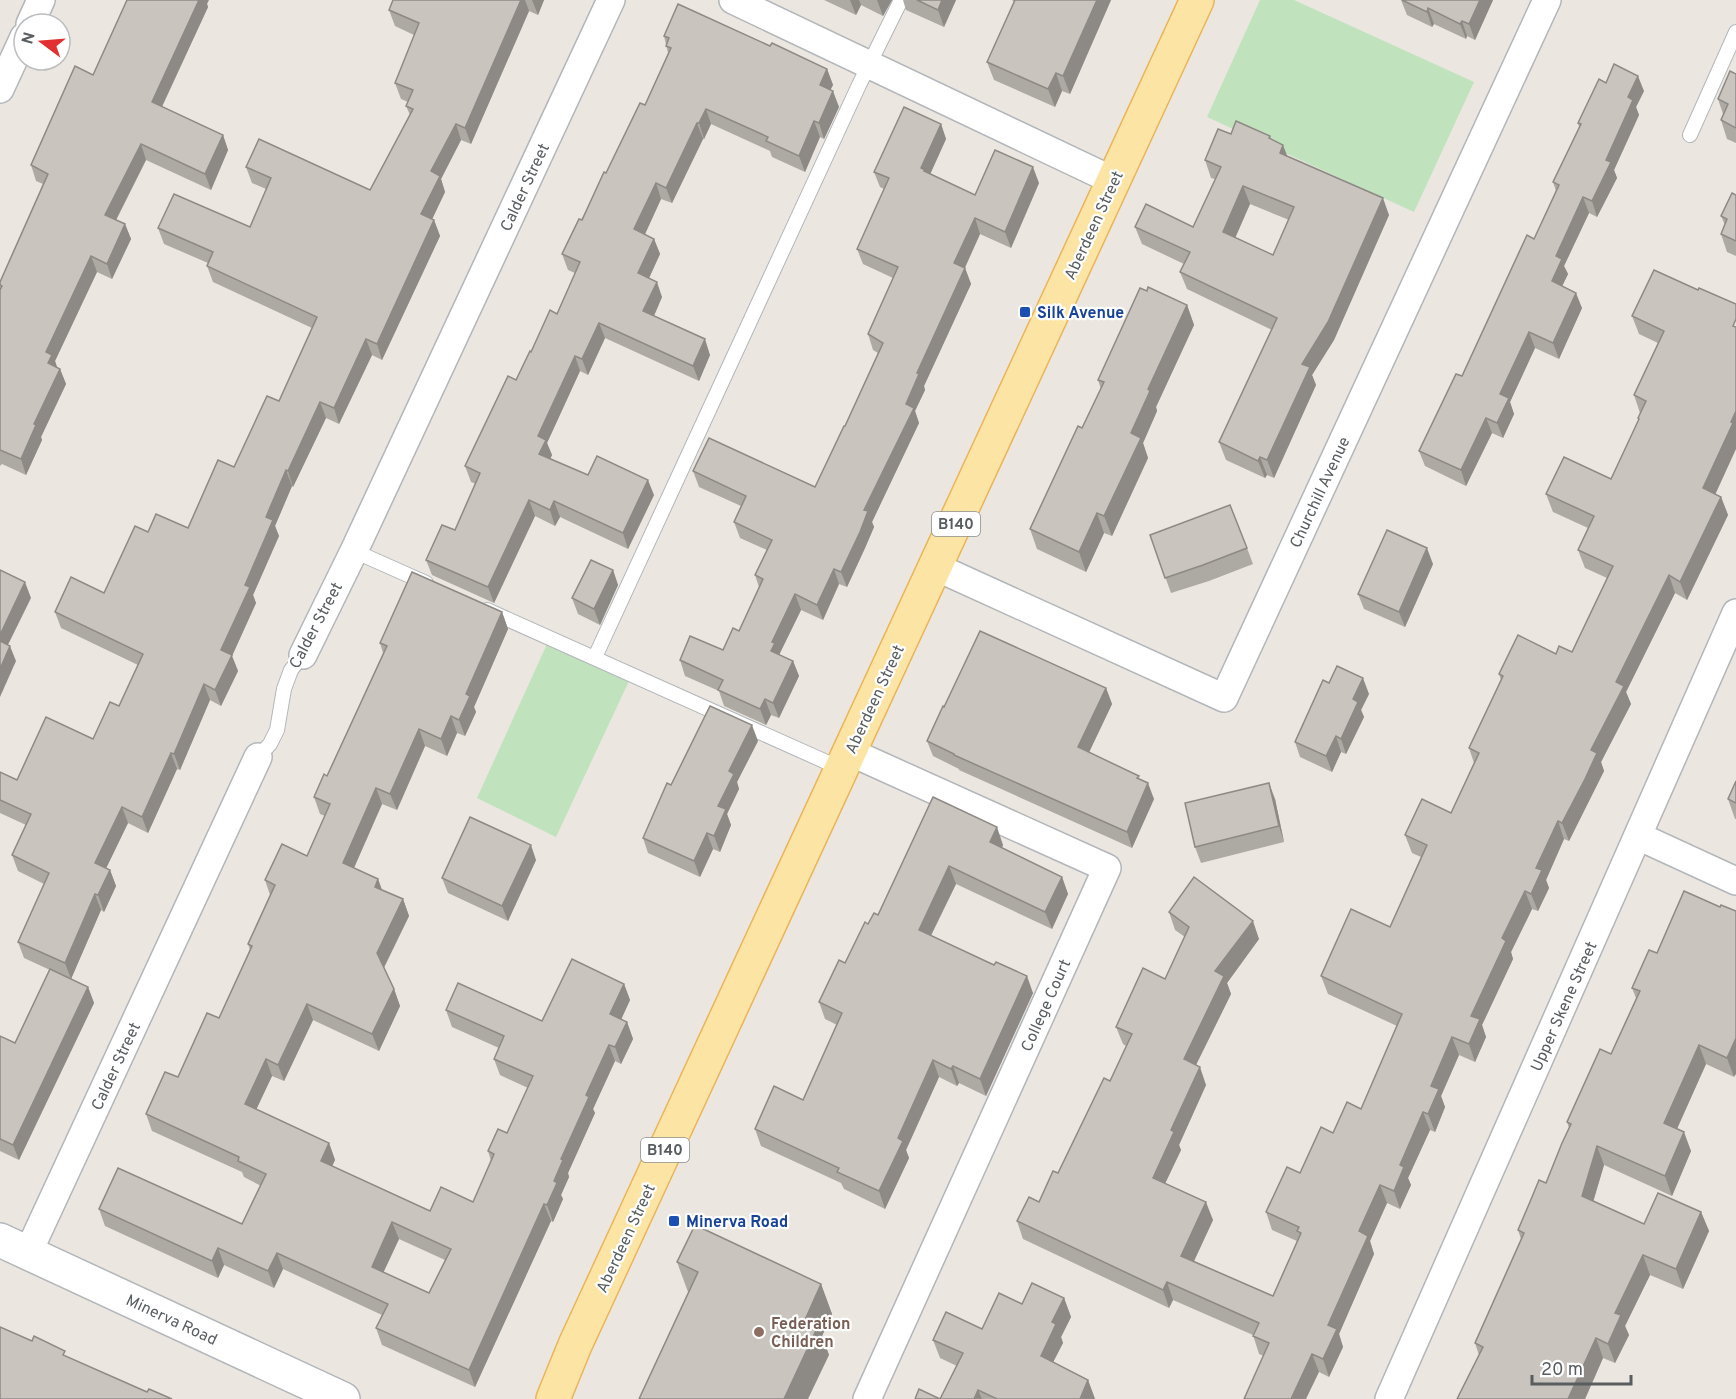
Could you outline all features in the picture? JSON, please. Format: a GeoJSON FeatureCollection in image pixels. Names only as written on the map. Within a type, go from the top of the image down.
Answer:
{"type":"FeatureCollection","features":[{"type":"Feature","properties":{"kind":"main road","name":"Aberdeen Street"},"geometry":{"type":"LineString","coordinates":[[553,1399],[580,1335],[1197,0]]}},
{"type":"Feature","properties":{"kind":"street","name":"Calder Street"},"geometry":{"type":"LineString","coordinates":[[303,655],[354,551],[611,0]]}},
{"type":"Feature","properties":{"kind":"street"},"geometry":{"type":"LineString","coordinates":[[733,0],[1114,180]]}},
{"type":"Feature","properties":{"kind":"street","name":"Churchill Avenue"},"geometry":{"type":"LineString","coordinates":[[936,567],[1224,698],[1547,0]]}},
{"type":"Feature","properties":{"kind":"street"},"geometry":{"type":"LineString","coordinates":[[0,89],[12,63]]}},
{"type":"Feature","properties":{"kind":"street","name":"Upper Skene Street"},"geometry":{"type":"LineString","coordinates":[[1389,1399],[1736,613]]}},
{"type":"Feature","properties":{"kind":"street","name":"Calder Street"},"geometry":{"type":"LineString","coordinates":[[14,1246],[258,757]]}},
{"type":"Feature","properties":{"kind":"street","name":"College Court"},"geometry":{"type":"LineString","coordinates":[[846,761],[1107,868],[867,1399]]}},
{"type":"Feature","properties":{"kind":"street"},"geometry":{"type":"LineString","coordinates":[[1638,836],[1736,880]]}},
{"type":"Feature","properties":{"kind":"street","name":"Minerva Road"},"geometry":{"type":"LineString","coordinates":[[14,1246],[343,1399]]}},
{"type":"Feature","properties":{"kind":"lane"},"geometry":{"type":"LineString","coordinates":[[595,657],[849,107],[901,0]]}},
{"type":"Feature","properties":{"kind":"lane"},"geometry":{"type":"LineString","coordinates":[[1690,135],[1736,32]]}},
{"type":"Feature","properties":{"kind":"lane"},"geometry":{"type":"LineString","coordinates":[[354,551],[438,588]]}},
{"type":"Feature","properties":{"kind":"lane"},"geometry":{"type":"LineString","coordinates":[[480,606],[595,657],[846,761]]}},
{"type":"Feature","properties":{"kind":"lane","name":"Calder Street"},"geometry":{"type":"LineString","coordinates":[[258,757],[270,744],[277,730],[284,689],[291,670],[303,655]]}},
{"type":"Feature","properties":{"kind":"green space"},"geometry":{"type":"Polygon","coordinates":[[[1260,0],[1294,0],[1474,82],[1414,212],[1207,117],[1260,0]]]}},
{"type":"Feature","properties":{"kind":"green space"},"geometry":{"type":"Polygon","coordinates":[[[547,644],[629,681],[556,837],[477,798],[547,644]]]}},
{"type":"Feature","properties":{"kind":"building"},"geometry":{"type":"Polygon","coordinates":[[[127,0],[199,0],[152,102],[223,135],[205,174],[141,144],[105,215],[125,224],[107,264],[91,256],[46,352],[52,355],[48,363],[60,369],[34,424],[36,425],[21,459],[0,450],[0,290],[2,286],[0,282],[48,174],[31,165],[75,66],[93,75],[127,0]]]}},
{"type":"Feature","properties":{"kind":"building"},"geometry":{"type":"Polygon","coordinates":[[[393,0],[521,0],[465,128],[456,124],[431,171],[440,176],[421,214],[434,220],[377,344],[366,339],[334,408],[320,402],[288,471],[286,470],[266,517],[273,520],[245,585],[250,587],[221,650],[232,655],[215,690],[204,684],[174,754],[171,753],[142,817],[122,807],[95,863],[110,870],[98,895],[95,894],[65,963],[18,942],[49,873],[12,855],[31,814],[0,800],[0,772],[17,780],[46,717],[93,739],[110,702],[119,706],[143,654],[55,612],[71,577],[104,593],[135,526],[148,532],[156,514],[188,528],[218,460],[234,467],[267,396],[279,401],[317,317],[207,266],[213,252],[158,228],[174,194],[250,227],[271,178],[246,167],[259,139],[370,190],[413,109],[406,106],[413,90],[395,83],[419,23],[389,10],[393,0]]]}},
{"type":"Feature","properties":{"kind":"building"},"geometry":{"type":"Polygon","coordinates":[[[917,0],[942,0],[938,10],[917,0]]]}},
{"type":"Feature","properties":{"kind":"building"},"geometry":{"type":"Polygon","coordinates":[[[1015,0],[1097,0],[1063,76],[1056,73],[1048,89],[987,62],[1015,0]]]}},
{"type":"Feature","properties":{"kind":"building"},"geometry":{"type":"Polygon","coordinates":[[[1402,0],[1480,0],[1469,24],[1462,21],[1460,24],[1428,8],[1427,12],[1402,0]]]}},
{"type":"Feature","properties":{"kind":"building"},"geometry":{"type":"Polygon","coordinates":[[[678,4],[770,46],[772,43],[827,69],[820,85],[833,91],[819,123],[814,121],[799,156],[766,141],[768,137],[706,109],[666,188],[656,183],[634,229],[654,239],[638,273],[657,282],[643,311],[705,339],[693,366],[599,323],[582,359],[575,356],[538,436],[546,440],[539,454],[588,475],[597,456],[648,480],[623,533],[554,501],[550,510],[529,500],[488,587],[426,560],[442,525],[455,530],[480,473],[465,466],[508,376],[516,380],[550,310],[557,314],[580,262],[562,254],[579,219],[582,220],[640,103],[645,105],[671,48],[666,46],[669,38],[664,36],[678,4]]]}},
{"type":"Feature","properties":{"kind":"building"},"geometry":{"type":"Polygon","coordinates":[[[1614,64],[1638,76],[1628,97],[1633,100],[1606,160],[1611,162],[1592,201],[1583,197],[1556,256],[1562,259],[1552,281],[1576,293],[1553,343],[1529,332],[1500,394],[1509,398],[1497,423],[1486,418],[1461,470],[1419,451],[1456,374],[1462,376],[1527,235],[1534,239],[1559,185],[1553,182],[1581,124],[1578,123],[1599,79],[1606,83],[1614,64]]]}},
{"type":"Feature","properties":{"kind":"building"},"geometry":{"type":"Polygon","coordinates":[[[1730,71],[1736,74],[1736,128],[1721,120],[1728,104],[1718,99],[1730,71]]]}},
{"type":"Feature","properties":{"kind":"building"},"geometry":{"type":"Polygon","coordinates":[[[904,107],[941,124],[921,168],[975,195],[995,150],[1033,167],[1005,232],[975,218],[954,263],[965,268],[917,373],[919,374],[906,404],[914,408],[864,510],[868,511],[860,532],[841,572],[834,569],[817,605],[795,594],[772,642],[775,643],[771,651],[793,661],[773,703],[765,699],[760,709],[718,690],[723,680],[680,660],[690,636],[723,650],[733,628],[739,631],[763,579],[755,575],[772,540],[734,522],[746,496],[693,471],[709,438],[815,487],[883,343],[868,334],[898,267],[857,249],[889,178],[874,172],[904,107]]]}},
{"type":"Feature","properties":{"kind":"building"},"geometry":{"type":"Polygon","coordinates":[[[1236,121],[1270,136],[1269,138],[1283,145],[1280,153],[1383,198],[1328,322],[1302,364],[1310,367],[1267,460],[1260,457],[1258,461],[1219,442],[1277,318],[1180,272],[1190,252],[1135,227],[1146,204],[1193,227],[1221,167],[1205,160],[1218,129],[1231,134],[1236,121]],[[1243,186],[1223,232],[1273,255],[1294,207],[1243,186]]]}},
{"type":"Feature","properties":{"kind":"building"},"geometry":{"type":"Polygon","coordinates":[[[1732,193],[1736,195],[1736,241],[1721,234],[1727,219],[1721,216],[1732,193]]]}},
{"type":"Feature","properties":{"kind":"building"},"geometry":{"type":"Polygon","coordinates":[[[1654,270],[1736,304],[1736,319],[1733,326],[1736,327],[1736,411],[1731,422],[1733,423],[1703,488],[1721,497],[1680,582],[1669,575],[1616,682],[1624,686],[1591,750],[1597,753],[1562,823],[1558,821],[1536,868],[1542,870],[1531,894],[1525,891],[1502,938],[1506,941],[1471,1016],[1480,1019],[1469,1044],[1452,1037],[1431,1086],[1439,1089],[1428,1114],[1423,1112],[1400,1165],[1404,1167],[1394,1191],[1380,1185],[1359,1231],[1368,1236],[1328,1325],[1337,1329],[1323,1359],[1312,1354],[1291,1399],[1244,1399],[1269,1343],[1253,1336],[1259,1323],[1167,1282],[1163,1290],[1017,1221],[1029,1197],[1039,1202],[1053,1171],[1058,1173],[1104,1078],[1110,1081],[1132,1034],[1116,1027],[1143,968],[1165,979],[1189,927],[1169,912],[1194,877],[1253,921],[1215,971],[1224,976],[1184,1059],[1200,1067],[1171,1130],[1174,1132],[1153,1178],[1206,1202],[1181,1256],[1273,1296],[1301,1233],[1297,1231],[1299,1227],[1266,1212],[1287,1167],[1300,1173],[1321,1127],[1333,1133],[1347,1102],[1361,1109],[1402,1014],[1321,976],[1351,909],[1390,927],[1427,845],[1405,835],[1422,799],[1451,813],[1479,753],[1469,748],[1503,676],[1499,674],[1518,635],[1556,654],[1559,646],[1572,652],[1613,566],[1578,550],[1594,516],[1546,494],[1564,457],[1611,479],[1646,401],[1634,395],[1664,331],[1632,316],[1654,270]]]}},
{"type":"Feature","properties":{"kind":"building"},"geometry":{"type":"Polygon","coordinates":[[[1148,287],[1187,305],[1148,389],[1150,391],[1131,433],[1141,438],[1104,516],[1097,513],[1079,552],[1030,529],[1078,426],[1082,428],[1104,382],[1098,380],[1140,288],[1147,291],[1148,287]]]}},
{"type":"Feature","properties":{"kind":"building"},"geometry":{"type":"Polygon","coordinates":[[[1230,505],[1247,548],[1165,578],[1150,535],[1230,505]]]}},
{"type":"Feature","properties":{"kind":"building"},"geometry":{"type":"Polygon","coordinates":[[[1387,530],[1427,548],[1399,612],[1358,594],[1387,530]]]}},
{"type":"Feature","properties":{"kind":"building"},"geometry":{"type":"Polygon","coordinates":[[[591,560],[613,570],[594,609],[572,598],[591,560]]]}},
{"type":"Feature","properties":{"kind":"building"},"geometry":{"type":"Polygon","coordinates":[[[0,570],[25,582],[0,635],[0,570]]]}},
{"type":"Feature","properties":{"kind":"building"},"geometry":{"type":"Polygon","coordinates":[[[412,572],[502,612],[466,694],[470,696],[459,720],[451,716],[441,739],[419,729],[390,794],[376,788],[343,863],[378,879],[375,887],[403,899],[377,953],[394,989],[372,1034],[307,1004],[278,1065],[266,1059],[245,1104],[329,1143],[321,1161],[430,1211],[441,1187],[473,1202],[494,1154],[488,1151],[498,1129],[507,1133],[533,1076],[494,1059],[504,1036],[446,1010],[458,983],[542,1021],[572,959],[624,984],[610,1014],[627,1022],[615,1047],[609,1045],[586,1095],[589,1097],[561,1159],[563,1160],[554,1181],[557,1183],[547,1205],[544,1204],[469,1370],[376,1328],[388,1304],[277,1253],[268,1271],[218,1248],[212,1261],[99,1209],[118,1168],[242,1224],[266,1174],[238,1161],[239,1157],[146,1114],[165,1072],[178,1077],[207,1013],[219,1018],[252,946],[248,944],[275,885],[265,880],[282,844],[307,856],[330,804],[314,797],[324,774],[327,776],[387,646],[380,643],[412,572]],[[392,1222],[372,1267],[429,1293],[451,1249],[392,1222]]]}},
{"type":"Feature","properties":{"kind":"building"},"geometry":{"type":"Polygon","coordinates":[[[980,631],[1106,688],[1078,747],[1139,776],[1137,778],[1148,783],[1127,832],[927,741],[980,631]]]}},
{"type":"Feature","properties":{"kind":"building"},"geometry":{"type":"Polygon","coordinates":[[[0,641],[10,646],[0,669],[0,641]]]}},
{"type":"Feature","properties":{"kind":"building"},"geometry":{"type":"Polygon","coordinates":[[[1337,666],[1363,678],[1353,699],[1358,702],[1341,739],[1336,736],[1326,756],[1295,742],[1323,680],[1329,683],[1337,666]]]}},
{"type":"Feature","properties":{"kind":"building"},"geometry":{"type":"Polygon","coordinates":[[[710,706],[752,725],[729,771],[734,774],[718,806],[726,809],[714,836],[707,833],[694,861],[643,838],[667,783],[671,785],[710,706]]]}},
{"type":"Feature","properties":{"kind":"building"},"geometry":{"type":"Polygon","coordinates":[[[1736,781],[1736,803],[1728,799],[1736,781]]]}},
{"type":"Feature","properties":{"kind":"building"},"geometry":{"type":"Polygon","coordinates":[[[1269,783],[1279,826],[1195,847],[1185,803],[1269,783]]]}},
{"type":"Feature","properties":{"kind":"building"},"geometry":{"type":"Polygon","coordinates":[[[933,797],[997,827],[990,842],[1062,877],[1045,912],[949,866],[919,930],[994,965],[996,962],[1027,976],[980,1079],[953,1066],[951,1069],[933,1060],[898,1138],[903,1141],[879,1191],[837,1172],[839,1168],[755,1129],[774,1086],[803,1100],[842,1013],[819,1002],[839,960],[845,963],[865,922],[868,924],[874,913],[878,915],[933,797]]]}},
{"type":"Feature","properties":{"kind":"building"},"geometry":{"type":"Polygon","coordinates":[[[470,817],[531,845],[502,906],[442,878],[470,817]]]}},
{"type":"Feature","properties":{"kind":"building"},"geometry":{"type":"Polygon","coordinates":[[[1684,891],[1720,907],[1721,905],[1736,911],[1736,1038],[1727,1058],[1699,1045],[1664,1123],[1684,1132],[1665,1176],[1597,1146],[1582,1196],[1644,1224],[1658,1193],[1701,1212],[1676,1269],[1643,1255],[1615,1313],[1621,1315],[1608,1344],[1596,1338],[1568,1399],[1457,1399],[1483,1347],[1475,1343],[1524,1233],[1518,1230],[1539,1180],[1546,1183],[1571,1124],[1567,1122],[1600,1049],[1611,1054],[1640,991],[1632,988],[1649,950],[1657,953],[1684,891]]]}},
{"type":"Feature","properties":{"kind":"building"},"geometry":{"type":"Polygon","coordinates":[[[50,969],[88,987],[13,1145],[0,1139],[0,1036],[15,1043],[50,969]]]}},
{"type":"Feature","properties":{"kind":"building","name":"Federation Children"},"geometry":{"type":"Polygon","coordinates":[[[695,1225],[821,1284],[805,1320],[818,1326],[784,1399],[639,1399],[698,1272],[677,1262],[695,1225]]]}},
{"type":"Feature","properties":{"kind":"building"},"geometry":{"type":"Polygon","coordinates":[[[1032,1283],[1064,1298],[1052,1322],[1056,1324],[1041,1356],[1088,1380],[1080,1399],[997,1399],[978,1390],[974,1399],[940,1399],[963,1353],[933,1340],[946,1312],[982,1329],[999,1293],[1022,1304],[1032,1283]]]}},
{"type":"Feature","properties":{"kind":"building"},"geometry":{"type":"Polygon","coordinates":[[[0,1327],[32,1341],[34,1336],[65,1351],[63,1355],[147,1392],[149,1389],[172,1399],[0,1399],[0,1327]]]}},
{"type":"Feature","properties":{"kind":"building"},"geometry":{"type":"Polygon","coordinates":[[[919,1389],[940,1399],[915,1399],[919,1389]]]}},
{"type":"Feature","properties":{"kind":"place","name":"Silk Avenue"},"geometry":{"type":"Point","coordinates":[1025,312]}},
{"type":"Feature","properties":{"kind":"place","name":"Minerva Road"},"geometry":{"type":"Point","coordinates":[674,1221]}},
{"type":"Feature","properties":{"kind":"place","name":"Federation Children"},"geometry":{"type":"Point","coordinates":[759,1332]}}]}
